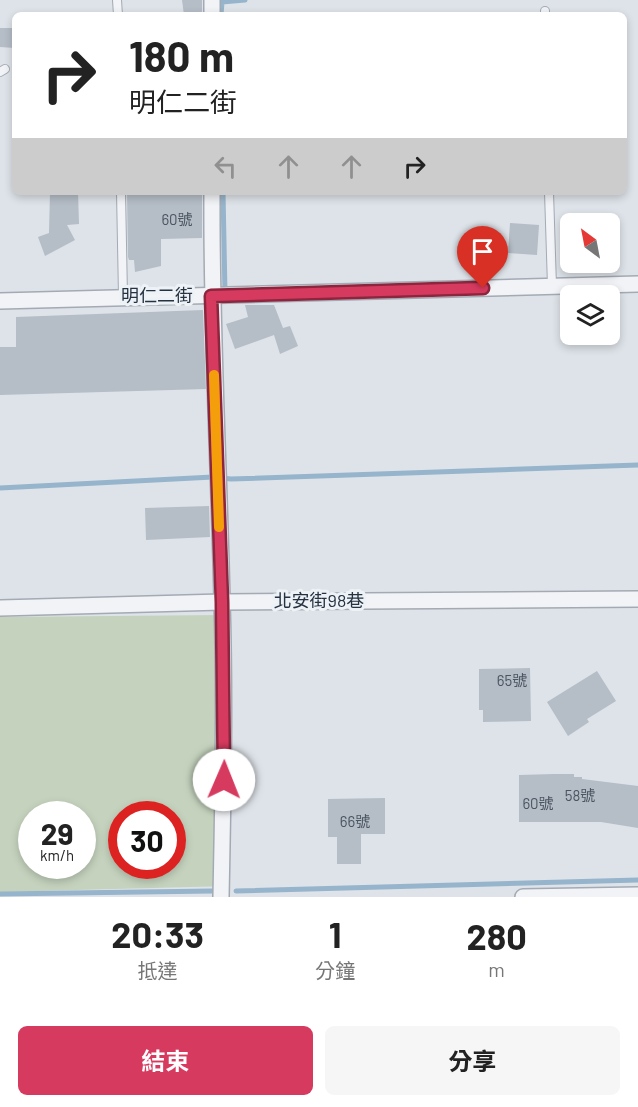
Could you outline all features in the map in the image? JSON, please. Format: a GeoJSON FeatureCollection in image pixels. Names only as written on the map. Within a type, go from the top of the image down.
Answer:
{"type":"FeatureCollection","features":[{"type":"Feature","properties":{"kind":"street"},"geometry":{"type":"LineString","coordinates":[[212,195],[211,296],[222,602],[224,757],[220,897]]}},
{"type":"Feature","properties":{"kind":"street","name":"明仁二街"},"geometry":{"type":"LineString","coordinates":[[0,301],[638,284]]}},
{"type":"Feature","properties":{"kind":"street","name":"北安街98巷"},"geometry":{"type":"LineString","coordinates":[[0,608],[222,602],[638,598]]}},
{"type":"Feature","properties":{"kind":"street"},"geometry":{"type":"LineString","coordinates":[[523,897],[638,895]]}},
{"type":"Feature","properties":{"kind":"lane"},"geometry":{"type":"LineString","coordinates":[[121,195],[123,296]]}},
{"type":"Feature","properties":{"kind":"lane"},"geometry":{"type":"LineString","coordinates":[[549,195],[552,286]]}},
{"type":"Feature","properties":{"kind":"green space"},"geometry":{"type":"Polygon","coordinates":[[[220,615],[220,768],[230,886],[0,892],[0,617],[220,615]]]}},
{"type":"Feature","properties":{"kind":"building"},"geometry":{"type":"Polygon","coordinates":[[[182,0],[202,0],[202,12],[184,12],[182,0]]]}},
{"type":"Feature","properties":{"kind":"building"},"geometry":{"type":"Polygon","coordinates":[[[0,28],[12,28],[12,48],[0,47],[0,28]]]}},
{"type":"Feature","properties":{"kind":"building"},"geometry":{"type":"Polygon","coordinates":[[[50,195],[78,195],[79,224],[67,225],[75,240],[45,256],[38,237],[49,233],[50,195]]]}},
{"type":"Feature","properties":{"kind":"building"},"geometry":{"type":"Polygon","coordinates":[[[127,195],[202,195],[202,238],[161,239],[161,266],[135,272],[134,260],[129,260],[127,195]]]}},
{"type":"Feature","properties":{"kind":"building"},"geometry":{"type":"Polygon","coordinates":[[[510,223],[539,225],[537,255],[508,253],[510,223]]]}},
{"type":"Feature","properties":{"kind":"building"},"geometry":{"type":"Polygon","coordinates":[[[245,305],[274,305],[283,328],[290,326],[298,346],[280,354],[274,335],[235,349],[226,324],[248,317],[245,305]]]}},
{"type":"Feature","properties":{"kind":"building"},"geometry":{"type":"Polygon","coordinates":[[[203,310],[206,389],[0,395],[0,347],[16,347],[16,317],[203,310]]]}},
{"type":"Feature","properties":{"kind":"building"},"geometry":{"type":"Polygon","coordinates":[[[209,506],[210,537],[146,540],[145,508],[209,506]]]}},
{"type":"Feature","properties":{"kind":"building"},"geometry":{"type":"Polygon","coordinates":[[[530,668],[531,721],[483,722],[483,710],[479,710],[479,669],[530,668]]]}},
{"type":"Feature","properties":{"kind":"building"},"geometry":{"type":"Polygon","coordinates":[[[597,671],[616,701],[587,719],[589,722],[568,736],[547,702],[597,671]]]}},
{"type":"Feature","properties":{"kind":"building"},"geometry":{"type":"Polygon","coordinates":[[[574,774],[574,777],[582,777],[582,779],[638,786],[638,828],[601,822],[519,822],[519,775],[574,774]]]}},
{"type":"Feature","properties":{"kind":"building"},"geometry":{"type":"Polygon","coordinates":[[[385,798],[385,834],[361,834],[361,864],[337,864],[337,837],[328,837],[328,799],[385,798]]]}},
{"type":"Feature","properties":{"kind":"waterway"},"geometry":{"type":"LineString","coordinates":[[221,12],[222,2],[245,0]]}},
{"type":"Feature","properties":{"kind":"waterway"},"geometry":{"type":"LineString","coordinates":[[223,195],[225,293]]}},
{"type":"Feature","properties":{"kind":"waterway"},"geometry":{"type":"LineString","coordinates":[[0,488],[213,477],[231,479],[638,465]]}},
{"type":"Feature","properties":{"kind":"waterway"},"geometry":{"type":"LineString","coordinates":[[236,891],[638,880]]}},
{"type":"Feature","properties":{"kind":"waterway"},"geometry":{"type":"LineString","coordinates":[[0,894],[212,891]]}},
{"type":"Feature","properties":{"kind":"slow traffic"},"geometry":{"type":"LineString","coordinates":[[214,375],[219,527]]}},
{"type":"Feature","properties":{"kind":"route"},"geometry":{"type":"LineString","coordinates":[[224,780],[222,602],[211,296],[483,288]]}}]}
